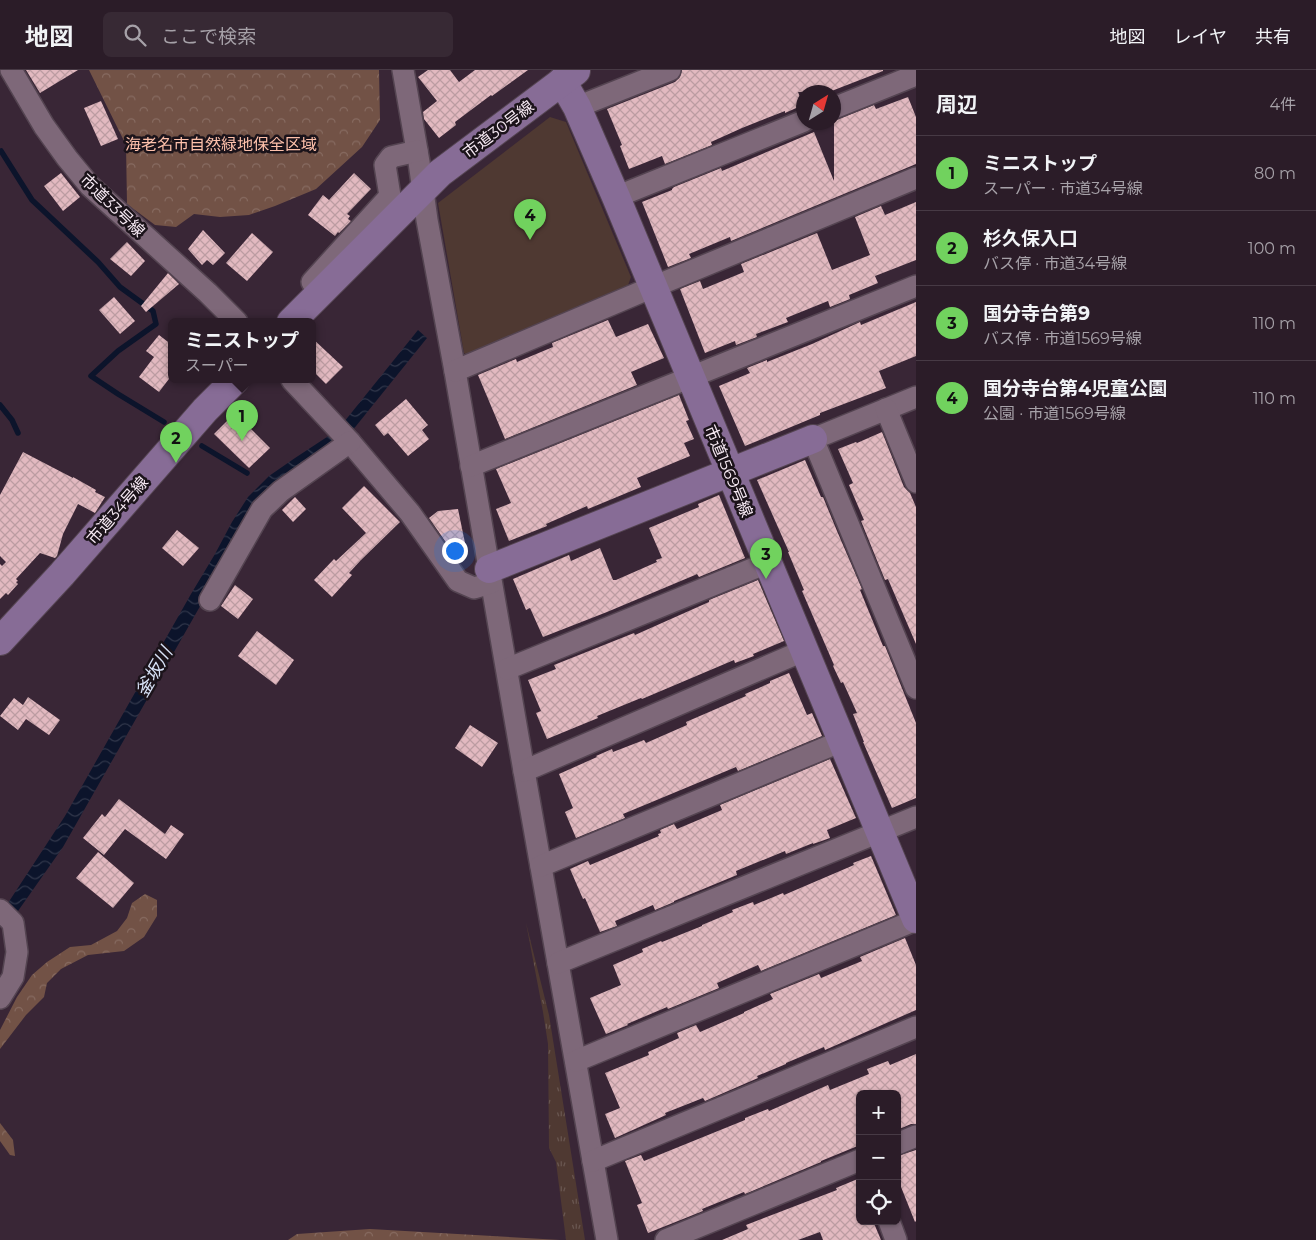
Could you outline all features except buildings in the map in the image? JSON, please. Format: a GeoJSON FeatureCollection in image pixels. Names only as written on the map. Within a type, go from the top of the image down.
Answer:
{"type":"FeatureCollection","features":[{"type":"Feature","properties":{"kind":"street","name":"市道33号線"},"geometry":{"type":"LineString","coordinates":[[11,70],[44,126],[90,186],[233,318]]}},
{"type":"Feature","properties":{"kind":"street"},"geometry":{"type":"LineString","coordinates":[[403,70],[422,191],[607,1240]]}},
{"type":"Feature","properties":{"kind":"street"},"geometry":{"type":"LineString","coordinates":[[577,107],[670,70]]}},
{"type":"Feature","properties":{"kind":"street"},"geometry":{"type":"LineString","coordinates":[[841,105],[916,75]]}},
{"type":"Feature","properties":{"kind":"street","name":"市道1569号線"},"geometry":{"type":"LineString","coordinates":[[570,76],[577,107],[654,287],[916,920]]}},
{"type":"Feature","properties":{"kind":"street","name":"市道30号線"},"geometry":{"type":"LineString","coordinates":[[422,191],[440,173],[570,76]]}},
{"type":"Feature","properties":{"kind":"street"},"geometry":{"type":"LineString","coordinates":[[616,197],[796,123]]}},
{"type":"Feature","properties":{"kind":"street"},"geometry":{"type":"LineString","coordinates":[[320,292],[312,282],[390,196],[385,165],[391,157],[417,151]]}},
{"type":"Feature","properties":{"kind":"street"},"geometry":{"type":"LineString","coordinates":[[455,372],[916,178]]}},
{"type":"Feature","properties":{"kind":"street"},"geometry":{"type":"LineString","coordinates":[[295,318],[422,191]]}},
{"type":"Feature","properties":{"kind":"street"},"geometry":{"type":"LineString","coordinates":[[471,466],[916,286]]}},
{"type":"Feature","properties":{"kind":"street","name":"市道34号線"},"geometry":{"type":"LineString","coordinates":[[0,641],[231,383]]}},
{"type":"Feature","properties":{"kind":"street"},"geometry":{"type":"LineString","coordinates":[[295,383],[350,442],[410,513],[458,581],[474,588],[490,576],[730,473],[916,397]]}},
{"type":"Feature","properties":{"kind":"street"},"geometry":{"type":"LineString","coordinates":[[886,409],[916,482]]}},
{"type":"Feature","properties":{"kind":"street"},"geometry":{"type":"LineString","coordinates":[[813,439],[916,688]]}},
{"type":"Feature","properties":{"kind":"street"},"geometry":{"type":"LineString","coordinates":[[210,600],[262,509],[281,491],[350,442]]}},
{"type":"Feature","properties":{"kind":"street"},"geometry":{"type":"LineString","coordinates":[[506,669],[767,563]]}},
{"type":"Feature","properties":{"kind":"street"},"geometry":{"type":"LineString","coordinates":[[524,771],[805,650]]}},
{"type":"Feature","properties":{"kind":"street"},"geometry":{"type":"LineString","coordinates":[[541,866],[842,741]]}},
{"type":"Feature","properties":{"kind":"street"},"geometry":{"type":"LineString","coordinates":[[558,963],[916,817]]}},
{"type":"Feature","properties":{"kind":"street"},"geometry":{"type":"LineString","coordinates":[[0,998],[13,977],[16,952],[13,923],[4,914]]}},
{"type":"Feature","properties":{"kind":"street"},"geometry":{"type":"LineString","coordinates":[[576,1061],[916,920]]}},
{"type":"Feature","properties":{"kind":"street"},"geometry":{"type":"LineString","coordinates":[[593,1161],[916,1027]]}},
{"type":"Feature","properties":{"kind":"street"},"geometry":{"type":"LineString","coordinates":[[901,1142],[916,1136]]}},
{"type":"Feature","properties":{"kind":"street"},"geometry":{"type":"LineString","coordinates":[[666,1240],[856,1162]]}},
{"type":"Feature","properties":{"kind":"street"},"geometry":{"type":"LineString","coordinates":[[890,1225],[896,1240]]}},
{"type":"Feature","properties":{"kind":"green space","name":"海老名市自然緑地保全区域"},"geometry":{"type":"Polygon","coordinates":[[[89,70],[379,70],[380,120],[362,147],[316,189],[249,215],[220,217],[194,214],[176,227],[155,225],[127,204],[126,145],[89,70]]]}},
{"type":"Feature","properties":{"kind":"green space"},"geometry":{"type":"Polygon","coordinates":[[[550,117],[566,122],[631,277],[627,288],[471,358],[464,353],[438,203],[550,117]]]}},
{"type":"Feature","properties":{"kind":"green space"},"geometry":{"type":"Polygon","coordinates":[[[145,894],[157,900],[157,916],[144,937],[124,951],[88,955],[61,969],[47,983],[44,997],[26,1015],[0,1049],[0,1030],[17,997],[32,975],[47,962],[70,947],[91,945],[117,931],[127,918],[132,903],[145,894]]]}},
{"type":"Feature","properties":{"kind":"green space"},"geometry":{"type":"Polygon","coordinates":[[[526,923],[549,1015],[585,1240],[566,1240],[556,1162],[549,1148],[548,1044],[526,923]]]}},
{"type":"Feature","properties":{"kind":"green space"},"geometry":{"type":"Polygon","coordinates":[[[0,1123],[13,1140],[15,1156],[10,1155],[0,1141],[0,1123]]]}},
{"type":"Feature","properties":{"kind":"green space"},"geometry":{"type":"Polygon","coordinates":[[[370,1229],[560,1240],[288,1240],[297,1234],[370,1229]]]}},
{"type":"Feature","properties":{"kind":"water"},"geometry":{"type":"Polygon","coordinates":[[[418,330],[427,338],[352,431],[344,422],[418,330]]]}},
{"type":"Feature","properties":{"kind":"water","name":"釜坂川"},"geometry":{"type":"Polygon","coordinates":[[[330,435],[338,445],[252,515],[63,847],[18,911],[8,903],[65,816],[248,497],[269,476],[330,435]]]}},
{"type":"Feature","properties":{"kind":"waterway"},"geometry":{"type":"LineString","coordinates":[[1,151],[32,200],[98,262],[120,287],[153,311],[156,324],[118,351],[91,376],[164,422]]}},
{"type":"Feature","properties":{"kind":"waterway"},"geometry":{"type":"LineString","coordinates":[[0,405],[12,420],[18,433]]}},
{"type":"Feature","properties":{"kind":"waterway"},"geometry":{"type":"LineString","coordinates":[[202,446],[247,473]]}},
{"type":"Feature","properties":{"kind":"place","name":"国分寺台第4児童公園"},"geometry":{"type":"Point","coordinates":[530,240]}},
{"type":"Feature","properties":{"kind":"place","name":"ミニストップ"},"geometry":{"type":"Point","coordinates":[242,441]}},
{"type":"Feature","properties":{"kind":"place","name":"杉久保入口"},"geometry":{"type":"Point","coordinates":[176,463]}},
{"type":"Feature","properties":{"kind":"place","name":"国分寺台第9"},"geometry":{"type":"Point","coordinates":[766,579]}}]}
